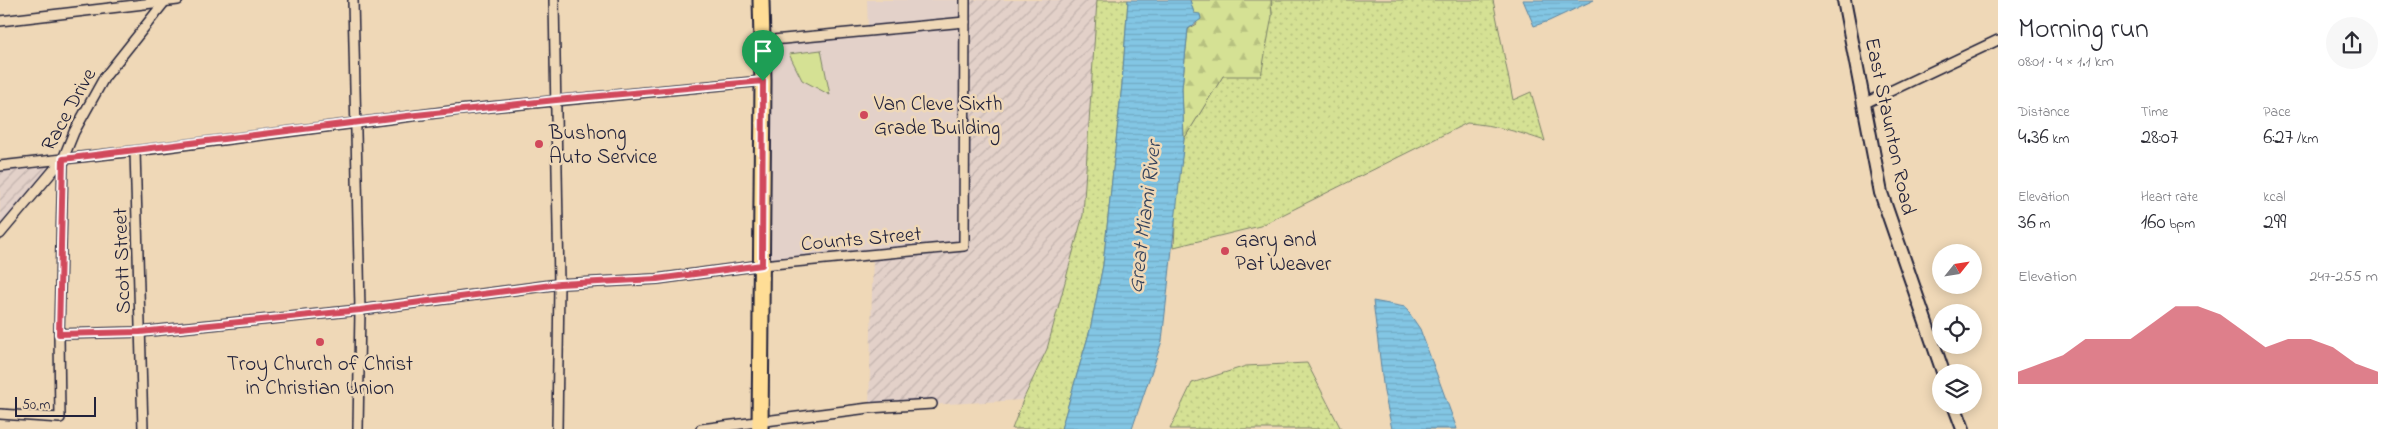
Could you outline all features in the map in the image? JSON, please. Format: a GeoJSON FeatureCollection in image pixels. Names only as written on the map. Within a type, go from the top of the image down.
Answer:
{"type":"FeatureCollection","features":[{"type":"Feature","properties":{"kind":"main road"},"geometry":{"type":"LineString","coordinates":[[760,426],[763,81],[761,0]]}},
{"type":"Feature","properties":{"kind":"main road","name":"East Staunton Road"},"geometry":{"type":"LineString","coordinates":[[1844,0],[1881,193],[1940,364]]}},
{"type":"Feature","properties":{"kind":"main road"},"geometry":{"type":"LineString","coordinates":[[1957,414],[1963,429]]}},
{"type":"Feature","properties":{"kind":"street"},"geometry":{"type":"LineString","coordinates":[[0,21],[178,0]]}},
{"type":"Feature","properties":{"kind":"street"},"geometry":{"type":"LineString","coordinates":[[353,0],[360,310],[358,429]]}},
{"type":"Feature","properties":{"kind":"street"},"geometry":{"type":"LineString","coordinates":[[554,0],[559,284],[557,429]]}},
{"type":"Feature","properties":{"kind":"street"},"geometry":{"type":"LineString","coordinates":[[762,41],[964,22],[964,0]]}},
{"type":"Feature","properties":{"kind":"street","name":"Race Drive"},"geometry":{"type":"LineString","coordinates":[[0,234],[63,159],[74,132],[104,78],[166,1]]}},
{"type":"Feature","properties":{"kind":"street","name":"Counts Street"},"geometry":{"type":"LineString","coordinates":[[59,334],[140,332],[360,310],[559,284],[657,279],[762,265],[964,246],[964,22]]}},
{"type":"Feature","properties":{"kind":"street"},"geometry":{"type":"LineString","coordinates":[[1863,104],[1998,40]]}},
{"type":"Feature","properties":{"kind":"street"},"geometry":{"type":"LineString","coordinates":[[0,166],[135,151],[355,122],[556,100],[763,81]]}},
{"type":"Feature","properties":{"kind":"street","name":"Scott Street"},"geometry":{"type":"LineString","coordinates":[[135,151],[143,429]]}},
{"type":"Feature","properties":{"kind":"street"},"geometry":{"type":"LineString","coordinates":[[0,414],[60,418],[59,334],[63,159]]}},
{"type":"Feature","properties":{"kind":"street"},"geometry":{"type":"LineString","coordinates":[[701,429],[760,426],[870,408],[932,404]]}},
{"type":"Feature","properties":{"kind":"shaded area","name":"Van Cleve Sixth Grade Building"},"geometry":{"type":"Polygon","coordinates":[[[867,0],[965,0],[964,246],[762,265],[762,41],[868,31],[867,0]]]}},
{"type":"Feature","properties":{"kind":"shaded area"},"geometry":{"type":"Polygon","coordinates":[[[965,0],[1097,0],[1083,215],[1047,349],[1023,400],[869,408],[873,254],[964,246],[965,0]]]}},
{"type":"Feature","properties":{"kind":"shaded area"},"geometry":{"type":"Polygon","coordinates":[[[63,159],[0,234],[0,166],[63,159]]]}},
{"type":"Feature","properties":{"kind":"green space"},"geometry":{"type":"Polygon","coordinates":[[[1097,0],[1128,0],[1122,84],[1103,265],[1090,330],[1061,429],[1012,429],[1023,400],[1047,349],[1083,215],[1097,0]]]}},
{"type":"Feature","properties":{"kind":"green space"},"geometry":{"type":"Polygon","coordinates":[[[1190,0],[1271,0],[1272,16],[1261,76],[1223,76],[1184,139],[1182,88],[1188,29],[1197,24],[1190,0]]]}},
{"type":"Feature","properties":{"kind":"green space"},"geometry":{"type":"Polygon","coordinates":[[[1271,0],[1493,0],[1513,100],[1531,92],[1545,141],[1507,129],[1467,123],[1260,226],[1174,247],[1176,204],[1184,139],[1223,76],[1272,16],[1271,0]]]}},
{"type":"Feature","properties":{"kind":"green space"},"geometry":{"type":"Polygon","coordinates":[[[821,50],[830,95],[802,80],[789,54],[821,50]]]}},
{"type":"Feature","properties":{"kind":"green space"},"geometry":{"type":"Polygon","coordinates":[[[1307,363],[1341,429],[1170,429],[1192,383],[1246,366],[1307,363]]]}},
{"type":"Feature","properties":{"kind":"water","name":"Great Miami River"},"geometry":{"type":"Polygon","coordinates":[[[1128,0],[1190,0],[1194,13],[1200,14],[1201,19],[1188,29],[1182,88],[1184,139],[1162,341],[1132,429],[1061,429],[1090,330],[1103,265],[1122,84],[1128,0]]]}},
{"type":"Feature","properties":{"kind":"water"},"geometry":{"type":"Polygon","coordinates":[[[1523,0],[1594,0],[1534,26],[1523,0]]]}},
{"type":"Feature","properties":{"kind":"water"},"geometry":{"type":"Polygon","coordinates":[[[1373,301],[1405,307],[1420,329],[1457,429],[1392,429],[1384,392],[1373,301]]]}},
{"type":"Feature","properties":{"kind":"place","name":"Van Cleve Sixth Grade Building"},"geometry":{"type":"Point","coordinates":[864,115]}},
{"type":"Feature","properties":{"kind":"place","name":"Bushong Auto Service"},"geometry":{"type":"Point","coordinates":[539,144]}},
{"type":"Feature","properties":{"kind":"place","name":"Gary and Pat Weaver"},"geometry":{"type":"Point","coordinates":[1225,251]}},
{"type":"Feature","properties":{"kind":"place","name":"Troy Church of Christ in Christian Union"},"geometry":{"type":"Point","coordinates":[320,342]}},
{"type":"Feature","properties":{"kind":"route"},"geometry":{"type":"LineString","coordinates":[[763,81],[762,265],[657,279],[559,284],[360,310],[140,332],[59,334],[63,159],[407,116],[763,81]]}}]}
